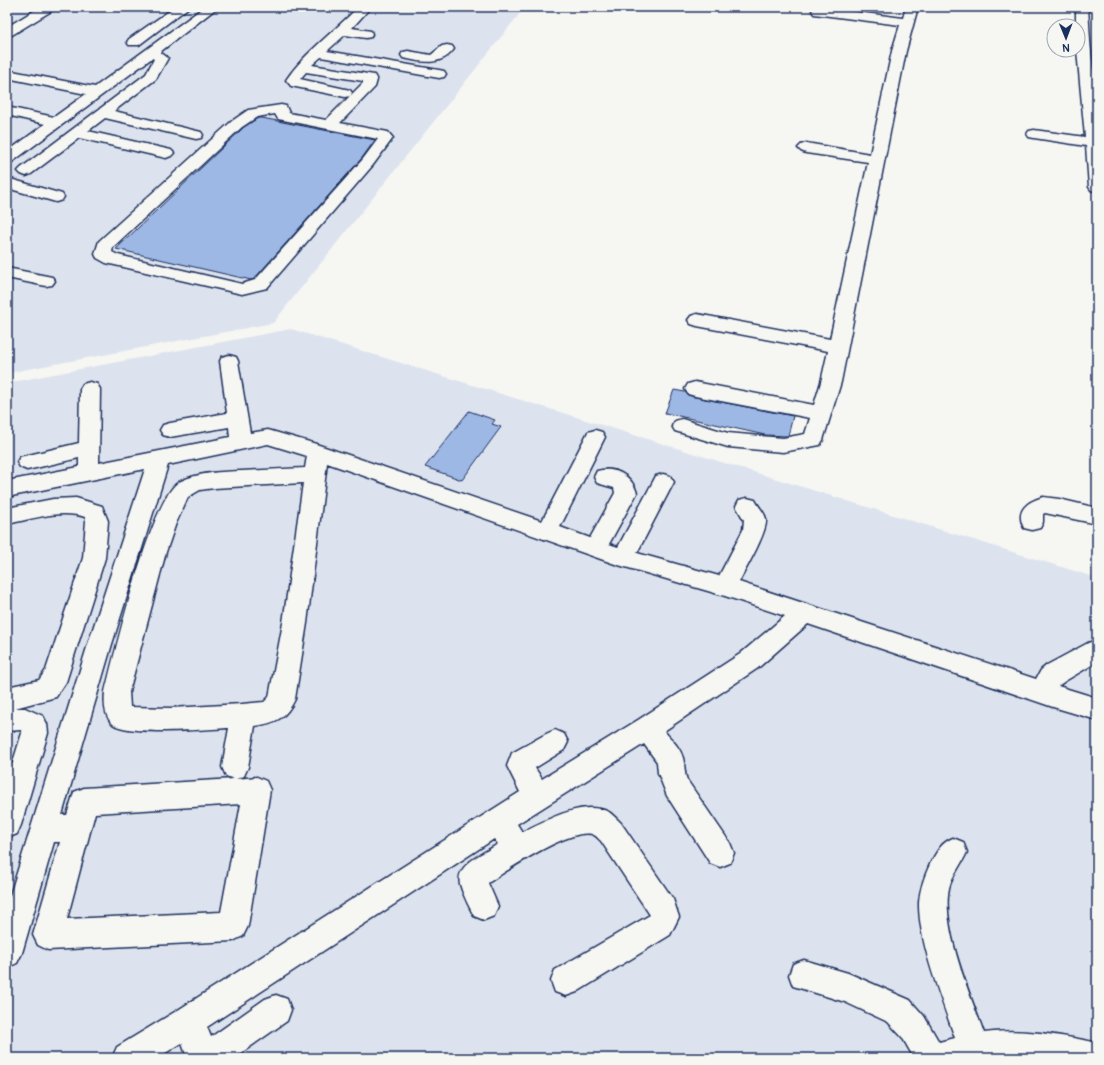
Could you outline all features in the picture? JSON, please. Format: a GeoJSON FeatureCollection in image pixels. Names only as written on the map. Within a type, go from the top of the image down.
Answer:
{"type":"FeatureCollection","features":[{"type":"Feature","properties":{"kind":"street"},"geometry":{"type":"LineString","coordinates":[[7,32],[49,7]]}},
{"type":"Feature","properties":{"kind":"street"},"geometry":{"type":"LineString","coordinates":[[134,42],[183,7]]}},
{"type":"Feature","properties":{"kind":"street"},"geometry":{"type":"LineString","coordinates":[[9,155],[97,94],[212,7]]}},
{"type":"Feature","properties":{"kind":"street"},"geometry":{"type":"LineString","coordinates":[[345,93],[289,96],[253,113],[237,124],[106,245],[103,254],[112,259],[242,289],[261,284],[368,162],[386,138],[383,135],[283,116],[289,96],[293,80],[302,66],[342,31],[365,7]]}},
{"type":"Feature","properties":{"kind":"street"},"geometry":{"type":"LineString","coordinates":[[1082,7],[1083,41],[1092,79],[1094,149],[1097,187]]}},
{"type":"Feature","properties":{"kind":"street"},"geometry":{"type":"LineString","coordinates":[[682,426],[728,440],[783,445],[813,440],[822,413],[831,382],[899,52],[910,14],[818,11]]}},
{"type":"Feature","properties":{"kind":"street"},"geometry":{"type":"LineString","coordinates":[[342,31],[366,34]]}},
{"type":"Feature","properties":{"kind":"street"},"geometry":{"type":"LineString","coordinates":[[328,43],[379,51]]}},
{"type":"Feature","properties":{"kind":"street"},"geometry":{"type":"LineString","coordinates":[[416,57],[427,45]]}},
{"type":"Feature","properties":{"kind":"street"},"geometry":{"type":"LineString","coordinates":[[394,53],[432,59],[438,58],[447,49]]}},
{"type":"Feature","properties":{"kind":"street"},"geometry":{"type":"LineString","coordinates":[[26,171],[151,76],[161,58],[152,52]]}},
{"type":"Feature","properties":{"kind":"street"},"geometry":{"type":"LineString","coordinates":[[316,54],[439,74]]}},
{"type":"Feature","properties":{"kind":"street"},"geometry":{"type":"LineString","coordinates":[[302,66],[369,78],[370,80],[370,84],[330,125]]}},
{"type":"Feature","properties":{"kind":"street"},"geometry":{"type":"LineString","coordinates":[[7,74],[119,100]]}},
{"type":"Feature","properties":{"kind":"street"},"geometry":{"type":"LineString","coordinates":[[7,111],[57,122]]}},
{"type":"Feature","properties":{"kind":"street"},"geometry":{"type":"LineString","coordinates":[[102,113],[196,135]]}},
{"type":"Feature","properties":{"kind":"street"},"geometry":{"type":"LineString","coordinates":[[76,133],[166,153]]}},
{"type":"Feature","properties":{"kind":"street"},"geometry":{"type":"LineString","coordinates":[[1034,134],[1094,149]]}},
{"type":"Feature","properties":{"kind":"street"},"geometry":{"type":"LineString","coordinates":[[806,148],[876,158]]}},
{"type":"Feature","properties":{"kind":"street"},"geometry":{"type":"LineString","coordinates":[[7,183],[56,197]]}},
{"type":"Feature","properties":{"kind":"street"},"geometry":{"type":"LineString","coordinates":[[7,273],[46,281]]}},
{"type":"Feature","properties":{"kind":"street"},"geometry":{"type":"LineString","coordinates":[[697,320],[838,347]]}},
{"type":"Feature","properties":{"kind":"street"},"geometry":{"type":"LineString","coordinates":[[229,361],[241,442]]}},
{"type":"Feature","properties":{"kind":"street"},"geometry":{"type":"LineString","coordinates":[[89,473],[90,389]]}},
{"type":"Feature","properties":{"kind":"street"},"geometry":{"type":"LineString","coordinates":[[695,389],[822,413]]}},
{"type":"Feature","properties":{"kind":"street"},"geometry":{"type":"LineString","coordinates":[[170,430],[238,418]]}},
{"type":"Feature","properties":{"kind":"street"},"geometry":{"type":"LineString","coordinates":[[7,489],[268,437],[318,452],[623,558],[725,587],[1048,694],[1097,708]]}},
{"type":"Feature","properties":{"kind":"street"},"geometry":{"type":"LineString","coordinates":[[547,532],[595,437]]}},
{"type":"Feature","properties":{"kind":"street"},"geometry":{"type":"LineString","coordinates":[[27,462],[89,448]]}},
{"type":"Feature","properties":{"kind":"street"},"geometry":{"type":"LineString","coordinates":[[315,475],[209,481],[187,486],[178,492],[173,500],[158,544],[117,692],[116,705],[119,713],[125,718],[149,719],[244,716],[269,712],[276,707],[282,699],[294,623],[315,475],[318,452]]}},
{"type":"Feature","properties":{"kind":"street"},"geometry":{"type":"LineString","coordinates":[[7,953],[118,585],[159,459]]}},
{"type":"Feature","properties":{"kind":"street"},"geometry":{"type":"LineString","coordinates":[[595,548],[626,493],[625,486],[622,482],[604,477]]}},
{"type":"Feature","properties":{"kind":"street"},"geometry":{"type":"LineString","coordinates":[[623,558],[663,482]]}},
{"type":"Feature","properties":{"kind":"street"},"geometry":{"type":"LineString","coordinates":[[1032,522],[1033,510],[1043,505],[1059,507],[1097,516]]}},
{"type":"Feature","properties":{"kind":"street"},"geometry":{"type":"LineString","coordinates":[[7,516],[53,507],[76,506],[94,512],[97,521],[94,558],[57,674],[47,689],[23,696],[7,698]]}},
{"type":"Feature","properties":{"kind":"street"},"geometry":{"type":"LineString","coordinates":[[725,587],[754,530],[755,519],[747,506]]}},
{"type":"Feature","properties":{"kind":"street"},"geometry":{"type":"LineString","coordinates":[[128,1058],[189,1021],[537,796],[647,728],[749,661],[804,614]]}},
{"type":"Feature","properties":{"kind":"street"},"geometry":{"type":"LineString","coordinates":[[1048,694],[1050,678],[1056,673],[1097,650]]}},
{"type":"Feature","properties":{"kind":"street"},"geometry":{"type":"LineString","coordinates":[[235,767],[244,716]]}},
{"type":"Feature","properties":{"kind":"street"},"geometry":{"type":"LineString","coordinates":[[7,720],[29,720],[34,724],[35,733],[7,825]]}},
{"type":"Feature","properties":{"kind":"street"},"geometry":{"type":"LineString","coordinates":[[647,728],[670,758],[671,772],[676,787],[720,853]]}},
{"type":"Feature","properties":{"kind":"street"},"geometry":{"type":"LineString","coordinates":[[537,796],[520,766],[521,762],[555,742]]}},
{"type":"Feature","properties":{"kind":"street"},"geometry":{"type":"LineString","coordinates":[[258,790],[233,926],[48,935],[78,829],[84,801],[258,790]]}},
{"type":"Feature","properties":{"kind":"street"},"geometry":{"type":"LineString","coordinates":[[498,821],[517,848]]}},
{"type":"Feature","properties":{"kind":"street"},"geometry":{"type":"LineString","coordinates":[[484,906],[474,883],[475,875],[517,848],[560,828],[582,821],[600,822],[611,832],[663,909],[665,918],[660,925],[566,981]]}},
{"type":"Feature","properties":{"kind":"street"},"geometry":{"type":"LineString","coordinates":[[44,828],[78,829]]}},
{"type":"Feature","properties":{"kind":"street"},"geometry":{"type":"LineString","coordinates":[[953,852],[940,873],[934,889],[934,911],[942,951],[975,1050]]}},
{"type":"Feature","properties":{"kind":"street"},"geometry":{"type":"LineString","coordinates":[[804,975],[848,988],[899,1011],[912,1025],[931,1058]]}},
{"type":"Feature","properties":{"kind":"street"},"geometry":{"type":"LineString","coordinates":[[207,1058],[276,1010]]}},
{"type":"Feature","properties":{"kind":"street"},"geometry":{"type":"LineString","coordinates":[[189,1021],[203,1058]]}},
{"type":"Feature","properties":{"kind":"street"},"geometry":{"type":"LineString","coordinates":[[937,1058],[975,1050],[1012,1046],[1061,1051],[1094,1058]]}},
{"type":"Feature","properties":{"kind":"shaded area"},"geometry":{"type":"Polygon","coordinates":[[[7,7],[525,7],[273,323],[7,373],[7,7]]]}},
{"type":"Feature","properties":{"kind":"shaded area"},"geometry":{"type":"Polygon","coordinates":[[[291,329],[1097,578],[1097,1058],[7,1058],[7,383],[291,329]]]}},
{"type":"Feature","properties":{"kind":"building"},"geometry":{"type":"Polygon","coordinates":[[[258,118],[375,140],[362,158],[254,279],[251,280],[116,249],[244,127],[258,118]]]}},
{"type":"Feature","properties":{"kind":"building"},"geometry":{"type":"Polygon","coordinates":[[[674,390],[685,392],[688,395],[695,397],[793,416],[788,436],[765,435],[665,413],[674,390]]]}},
{"type":"Feature","properties":{"kind":"building"},"geometry":{"type":"Polygon","coordinates":[[[469,411],[495,420],[492,424],[501,427],[462,480],[425,467],[469,411]]]}}]}
